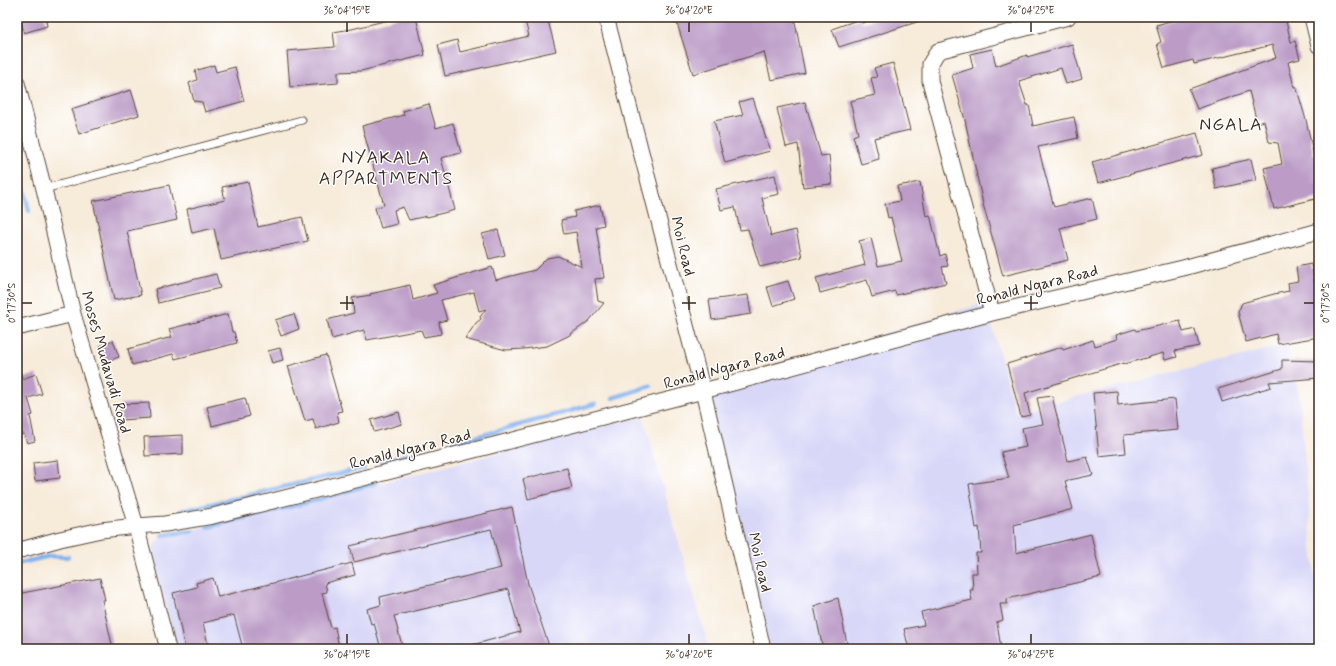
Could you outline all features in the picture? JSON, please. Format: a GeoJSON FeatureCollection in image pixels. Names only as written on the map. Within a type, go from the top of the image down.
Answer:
{"type":"FeatureCollection","features":[{"type":"Feature","properties":{"kind":"street","name":"Moi Road"},"geometry":{"type":"LineString","coordinates":[[606,17],[703,391],[763,649]]}},
{"type":"Feature","properties":{"kind":"street"},"geometry":{"type":"LineString","coordinates":[[992,313],[930,81],[930,64],[938,51],[1068,17]]}},
{"type":"Feature","properties":{"kind":"street"},"geometry":{"type":"LineString","coordinates":[[1312,17],[1319,46]]}},
{"type":"Feature","properties":{"kind":"street","name":"Moses Mudavadi Road"},"geometry":{"type":"LineString","coordinates":[[17,83],[44,189],[73,314],[136,526],[168,649]]}},
{"type":"Feature","properties":{"kind":"street","name":"Ronald Ngara Road"},"geometry":{"type":"LineString","coordinates":[[17,551],[100,530],[165,524],[214,516],[439,460],[992,313],[1183,268],[1319,231]]}},
{"type":"Feature","properties":{"kind":"street"},"geometry":{"type":"LineString","coordinates":[[17,328],[73,314]]}},
{"type":"Feature","properties":{"kind":"lane"},"geometry":{"type":"LineString","coordinates":[[44,189],[302,120]]}},
{"type":"Feature","properties":{"kind":"shaded area"},"geometry":{"type":"Polygon","coordinates":[[[986,302],[1015,413],[1070,398],[1287,345],[1299,394],[1319,625],[1319,649],[768,649],[701,392],[986,302]]]}},
{"type":"Feature","properties":{"kind":"shaded area"},"geometry":{"type":"Polygon","coordinates":[[[643,416],[709,649],[177,649],[152,553],[155,543],[164,536],[311,501],[643,416]]]}},
{"type":"Feature","properties":{"kind":"building"},"geometry":{"type":"Polygon","coordinates":[[[20,17],[45,17],[47,26],[24,33],[20,17]]]}},
{"type":"Feature","properties":{"kind":"building"},"geometry":{"type":"Polygon","coordinates":[[[400,17],[416,17],[425,55],[361,71],[338,72],[338,83],[290,87],[287,51],[335,47],[333,32],[352,29],[400,17]]]}},
{"type":"Feature","properties":{"kind":"building"},"geometry":{"type":"Polygon","coordinates":[[[524,17],[547,17],[556,51],[445,76],[438,45],[457,40],[460,52],[529,36],[524,17]]]}},
{"type":"Feature","properties":{"kind":"building"},"geometry":{"type":"Polygon","coordinates":[[[675,17],[794,17],[805,73],[771,80],[764,52],[693,74],[675,17]]]}},
{"type":"Feature","properties":{"kind":"building"},"geometry":{"type":"Polygon","coordinates":[[[882,17],[923,17],[923,20],[839,47],[832,29],[860,19],[862,23],[882,17]]]}},
{"type":"Feature","properties":{"kind":"building"},"geometry":{"type":"Polygon","coordinates":[[[1185,17],[1285,17],[1291,42],[1295,41],[1300,59],[1288,62],[1294,87],[1296,86],[1306,120],[1314,156],[1319,155],[1319,198],[1274,209],[1264,168],[1282,164],[1278,143],[1269,142],[1264,121],[1257,123],[1249,91],[1197,109],[1189,89],[1276,58],[1272,45],[1194,64],[1193,60],[1164,68],[1157,44],[1161,42],[1156,25],[1185,17]]]}},
{"type":"Feature","properties":{"kind":"building"},"geometry":{"type":"Polygon","coordinates":[[[1072,44],[1082,79],[1066,84],[1061,68],[1019,81],[1027,105],[1029,105],[1033,126],[1074,117],[1078,138],[1038,147],[1054,207],[1092,198],[1097,219],[1060,228],[1068,260],[1003,276],[983,204],[965,120],[952,75],[973,68],[970,54],[992,49],[996,66],[1027,55],[1027,57],[1072,44]]]}},
{"type":"Feature","properties":{"kind":"building"},"geometry":{"type":"Polygon","coordinates":[[[893,63],[910,130],[874,138],[879,159],[861,164],[853,136],[858,134],[850,101],[875,95],[871,78],[877,77],[874,68],[893,63]]]}},
{"type":"Feature","properties":{"kind":"building"},"geometry":{"type":"Polygon","coordinates":[[[214,65],[216,72],[235,67],[244,101],[205,112],[202,102],[194,101],[189,83],[197,80],[195,71],[214,65]]]}},
{"type":"Feature","properties":{"kind":"building"},"geometry":{"type":"Polygon","coordinates":[[[131,90],[139,115],[79,134],[71,109],[131,90]]]}},
{"type":"Feature","properties":{"kind":"building"},"geometry":{"type":"Polygon","coordinates":[[[753,98],[770,151],[725,163],[714,121],[743,115],[739,102],[753,98]]]}},
{"type":"Feature","properties":{"kind":"building"},"geometry":{"type":"Polygon","coordinates":[[[805,102],[821,156],[829,155],[832,184],[803,187],[798,144],[786,147],[777,108],[805,102]]]}},
{"type":"Feature","properties":{"kind":"building"},"geometry":{"type":"Polygon","coordinates":[[[429,104],[436,128],[453,123],[461,153],[441,158],[455,210],[409,220],[403,207],[394,210],[397,224],[381,228],[375,208],[384,205],[362,126],[404,115],[403,111],[429,104]]]}},
{"type":"Feature","properties":{"kind":"building"},"geometry":{"type":"Polygon","coordinates":[[[1197,133],[1203,155],[1098,183],[1092,162],[1197,133]]]}},
{"type":"Feature","properties":{"kind":"building"},"geometry":{"type":"Polygon","coordinates":[[[1251,159],[1256,180],[1216,189],[1212,168],[1251,159]]]}},
{"type":"Feature","properties":{"kind":"building"},"geometry":{"type":"Polygon","coordinates":[[[775,175],[779,194],[762,198],[771,236],[796,230],[802,257],[760,267],[748,229],[740,230],[735,207],[721,210],[716,189],[775,175]]]}},
{"type":"Feature","properties":{"kind":"building"},"geometry":{"type":"Polygon","coordinates":[[[248,182],[258,227],[302,217],[308,241],[221,260],[214,228],[192,233],[187,209],[225,200],[222,187],[248,182]]]}},
{"type":"Feature","properties":{"kind":"building"},"geometry":{"type":"Polygon","coordinates":[[[920,182],[926,216],[930,215],[940,256],[945,254],[948,266],[942,267],[946,283],[896,295],[895,291],[872,297],[867,280],[820,293],[816,278],[865,265],[859,241],[871,238],[878,266],[902,261],[891,217],[888,218],[885,204],[900,201],[897,186],[920,182]]]}},
{"type":"Feature","properties":{"kind":"building"},"geometry":{"type":"Polygon","coordinates":[[[169,185],[177,220],[127,231],[141,295],[114,300],[93,201],[169,185]]]}},
{"type":"Feature","properties":{"kind":"building"},"geometry":{"type":"Polygon","coordinates":[[[600,205],[604,225],[596,227],[604,278],[595,279],[598,301],[604,303],[589,321],[568,336],[547,346],[506,350],[465,339],[476,323],[481,319],[480,317],[486,309],[479,311],[474,292],[441,300],[447,320],[439,322],[441,334],[424,337],[421,330],[367,340],[364,330],[332,339],[327,320],[354,313],[352,298],[371,295],[370,294],[410,285],[413,300],[437,293],[433,285],[492,267],[496,280],[535,270],[547,258],[558,256],[582,267],[576,232],[564,234],[561,220],[575,217],[574,211],[600,205]]]}},
{"type":"Feature","properties":{"kind":"building"},"geometry":{"type":"Polygon","coordinates":[[[498,230],[505,255],[489,259],[482,234],[498,230]]]}},
{"type":"Feature","properties":{"kind":"building"},"geometry":{"type":"Polygon","coordinates":[[[1311,264],[1319,306],[1319,337],[1278,344],[1276,334],[1246,342],[1238,312],[1242,303],[1289,291],[1288,283],[1298,281],[1296,267],[1311,264]]]}},
{"type":"Feature","properties":{"kind":"building"},"geometry":{"type":"Polygon","coordinates":[[[216,274],[220,288],[158,303],[155,289],[216,274]]]}},
{"type":"Feature","properties":{"kind":"building"},"geometry":{"type":"Polygon","coordinates":[[[788,281],[794,299],[773,306],[767,287],[788,281]]]}},
{"type":"Feature","properties":{"kind":"building"},"geometry":{"type":"Polygon","coordinates":[[[748,295],[751,314],[712,320],[709,300],[748,295]]]}},
{"type":"Feature","properties":{"kind":"building"},"geometry":{"type":"Polygon","coordinates":[[[228,314],[232,332],[234,332],[237,343],[175,359],[173,354],[132,365],[128,349],[172,337],[169,329],[228,314]]]}},
{"type":"Feature","properties":{"kind":"building"},"geometry":{"type":"Polygon","coordinates":[[[294,314],[299,329],[281,336],[275,320],[294,314]]]}},
{"type":"Feature","properties":{"kind":"building"},"geometry":{"type":"Polygon","coordinates":[[[1180,321],[1183,332],[1195,329],[1199,346],[1175,351],[1177,357],[1165,360],[1163,353],[1125,364],[1124,363],[1025,393],[1030,415],[1021,417],[1007,364],[1062,347],[1063,350],[1093,340],[1095,346],[1117,339],[1116,335],[1135,329],[1136,331],[1180,321]]]}},
{"type":"Feature","properties":{"kind":"building"},"geometry":{"type":"Polygon","coordinates":[[[113,340],[119,357],[106,362],[100,346],[113,340]]]}},
{"type":"Feature","properties":{"kind":"building"},"geometry":{"type":"Polygon","coordinates":[[[280,348],[283,360],[272,363],[268,351],[280,348]]]}},
{"type":"Feature","properties":{"kind":"building"},"geometry":{"type":"Polygon","coordinates":[[[326,355],[342,411],[337,412],[339,422],[316,429],[313,419],[305,421],[288,366],[326,355]]]}},
{"type":"Feature","properties":{"kind":"building"},"geometry":{"type":"Polygon","coordinates":[[[1282,360],[1319,361],[1319,378],[1269,382],[1271,387],[1222,402],[1218,389],[1282,369],[1282,360]]]}},
{"type":"Feature","properties":{"kind":"building"},"geometry":{"type":"Polygon","coordinates":[[[20,372],[22,379],[36,374],[42,394],[28,398],[33,415],[30,416],[35,441],[27,443],[24,434],[17,435],[17,423],[21,423],[17,410],[17,373],[20,372]]]}},
{"type":"Feature","properties":{"kind":"building"},"geometry":{"type":"Polygon","coordinates":[[[1117,391],[1118,405],[1175,399],[1178,430],[1124,435],[1126,453],[1099,456],[1093,393],[1117,391]]]}},
{"type":"Feature","properties":{"kind":"building"},"geometry":{"type":"Polygon","coordinates":[[[1052,396],[1068,461],[1087,457],[1093,475],[1065,481],[1073,509],[1014,525],[1016,553],[1091,534],[1101,577],[1007,599],[1007,604],[1000,604],[1003,620],[997,622],[1001,649],[909,649],[904,629],[924,625],[921,612],[972,600],[970,590],[973,590],[972,573],[977,573],[976,553],[981,553],[979,527],[976,528],[969,484],[1009,478],[1001,452],[1026,447],[1022,428],[1043,424],[1037,398],[1052,396]]]}},
{"type":"Feature","properties":{"kind":"building"},"geometry":{"type":"Polygon","coordinates":[[[245,398],[250,416],[212,426],[207,407],[245,398]]]}},
{"type":"Feature","properties":{"kind":"building"},"geometry":{"type":"Polygon","coordinates":[[[149,403],[150,418],[121,420],[120,404],[149,403]]]}},
{"type":"Feature","properties":{"kind":"building"},"geometry":{"type":"Polygon","coordinates":[[[399,412],[402,424],[374,432],[371,420],[399,412]]]}},
{"type":"Feature","properties":{"kind":"building"},"geometry":{"type":"Polygon","coordinates":[[[183,435],[183,454],[145,456],[144,437],[183,435]]]}},
{"type":"Feature","properties":{"kind":"building"},"geometry":{"type":"Polygon","coordinates":[[[58,460],[60,478],[35,481],[33,463],[58,460]]]}},
{"type":"Feature","properties":{"kind":"building"},"geometry":{"type":"Polygon","coordinates":[[[567,468],[572,488],[528,499],[523,479],[567,468]]]}},
{"type":"Feature","properties":{"kind":"building"},"geometry":{"type":"Polygon","coordinates":[[[512,507],[528,584],[550,649],[473,649],[472,645],[520,632],[508,589],[394,616],[403,649],[381,649],[374,623],[371,624],[367,609],[381,605],[380,597],[501,568],[491,529],[354,562],[350,546],[512,507]]]}},
{"type":"Feature","properties":{"kind":"building"},"geometry":{"type":"Polygon","coordinates":[[[352,563],[355,575],[325,583],[327,592],[322,593],[331,628],[335,627],[339,647],[329,649],[243,649],[234,615],[203,623],[209,649],[185,649],[173,593],[197,587],[196,583],[213,578],[218,597],[352,563]]]}},
{"type":"Feature","properties":{"kind":"building"},"geometry":{"type":"Polygon","coordinates":[[[100,578],[105,600],[102,600],[113,649],[17,649],[17,594],[100,578]]]}},
{"type":"Feature","properties":{"kind":"building"},"geometry":{"type":"Polygon","coordinates":[[[838,598],[848,649],[823,649],[814,606],[838,598]]]}},
{"type":"Feature","properties":{"kind":"waterway"},"geometry":{"type":"LineString","coordinates":[[17,158],[29,211]]}},
{"type":"Feature","properties":{"kind":"waterway"},"geometry":{"type":"LineString","coordinates":[[613,398],[650,386]]}},
{"type":"Feature","properties":{"kind":"waterway"},"geometry":{"type":"LineString","coordinates":[[447,445],[595,404]]}},
{"type":"Feature","properties":{"kind":"waterway"},"geometry":{"type":"LineString","coordinates":[[380,462],[420,452]]}},
{"type":"Feature","properties":{"kind":"waterway"},"geometry":{"type":"LineString","coordinates":[[181,511],[364,468]]}},
{"type":"Feature","properties":{"kind":"waterway"},"geometry":{"type":"LineString","coordinates":[[207,527],[305,503],[375,483]]}},
{"type":"Feature","properties":{"kind":"waterway"},"geometry":{"type":"LineString","coordinates":[[162,535],[193,531]]}},
{"type":"Feature","properties":{"kind":"waterway"},"geometry":{"type":"LineString","coordinates":[[17,564],[50,556],[68,557]]}},
{"type":"Feature","properties":{"kind":"district","name":"NGALA"},"geometry":{"type":"Point","coordinates":[1231,124]}},
{"type":"Feature","properties":{"kind":"district","name":"NYAKALA APPARTMENTS"},"geometry":{"type":"Point","coordinates":[386,167]}}]}
